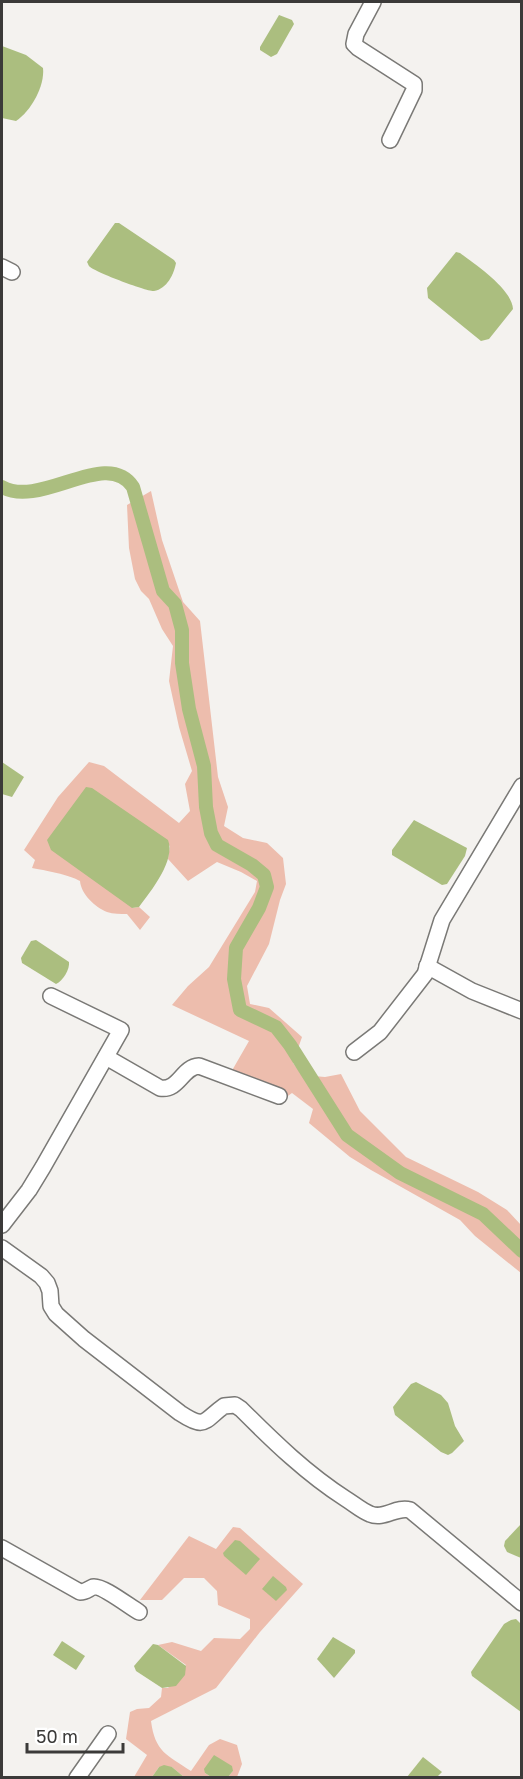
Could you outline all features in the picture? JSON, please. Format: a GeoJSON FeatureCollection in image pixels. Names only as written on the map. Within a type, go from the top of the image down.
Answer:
{"type":"FeatureCollection","features":[{"type":"Feature","properties":{"kind":"street"},"geometry":{"type":"LineString","coordinates":[[373,2],[356,34],[354,44],[414,84],[414,90],[390,140]]}},
{"type":"Feature","properties":{"kind":"street"},"geometry":{"type":"LineString","coordinates":[[354,1052],[380,1032],[425,975],[441,920],[522,786]]}},
{"type":"Feature","properties":{"kind":"street"},"geometry":{"type":"LineString","coordinates":[[427,966],[472,991],[522,1011]]}},
{"type":"Feature","properties":{"kind":"street"},"geometry":{"type":"LineString","coordinates":[[2,1226],[43,1167],[122,1030],[51,996]]}},
{"type":"Feature","properties":{"kind":"street"},"geometry":{"type":"LineString","coordinates":[[106,1057],[160,1088],[167,1089],[173,1086],[190,1068],[199,1066],[279,1096]]}},
{"type":"Feature","properties":{"kind":"street"},"geometry":{"type":"LineString","coordinates":[[2,1248],[41,1276],[47,1283],[51,1292],[51,1306],[56,1314],[84,1339],[180,1413],[197,1422],[204,1422],[210,1420],[224,1406],[241,1408],[282,1450],[325,1485],[369,1514],[384,1515],[398,1509],[410,1510],[522,1603]]}},
{"type":"Feature","properties":{"kind":"street"},"geometry":{"type":"LineString","coordinates":[[2,1548],[80,1592],[84,1593],[93,1587],[102,1589],[139,1612]]}},
{"type":"Feature","properties":{"kind":"street"},"geometry":{"type":"LineString","coordinates":[[77,1778],[108,1734]]}},
{"type":"Feature","properties":{"kind":"shaded area"},"geometry":{"type":"Polygon","coordinates":[[[279,15],[292,20],[294,24],[277,54],[271,57],[260,50],[260,47],[279,15]]]}},
{"type":"Feature","properties":{"kind":"shaded area"},"geometry":{"type":"Polygon","coordinates":[[[2,46],[26,55],[43,68],[42,82],[36,98],[22,117],[16,121],[2,118],[2,46]]]}},
{"type":"Feature","properties":{"kind":"shaded area"},"geometry":{"type":"Polygon","coordinates":[[[115,223],[119,223],[176,263],[169,280],[159,290],[142,288],[89,266],[87,262],[115,223]]]}},
{"type":"Feature","properties":{"kind":"shaded area"},"geometry":{"type":"Polygon","coordinates":[[[456,252],[492,278],[511,301],[513,309],[489,339],[481,341],[428,298],[427,288],[456,252]]]}},
{"type":"Feature","properties":{"kind":"shaded area"},"geometry":{"type":"Polygon","coordinates":[[[151,491],[162,540],[183,602],[200,621],[218,777],[228,807],[224,826],[243,838],[267,843],[283,858],[286,884],[269,944],[247,986],[250,1004],[269,1008],[302,1037],[293,1063],[302,1075],[325,1077],[341,1074],[360,1111],[406,1157],[478,1192],[507,1210],[521,1225],[521,1273],[475,1236],[460,1220],[350,1157],[309,1123],[313,1109],[292,1093],[281,1101],[230,1074],[249,1041],[172,1005],[209,967],[255,892],[257,881],[217,862],[188,881],[168,859],[170,845],[132,908],[139,907],[150,917],[140,930],[127,914],[107,912],[93,903],[83,891],[80,881],[32,868],[35,860],[24,850],[58,797],[89,762],[104,766],[179,823],[190,811],[185,784],[192,771],[169,681],[173,646],[162,629],[149,599],[141,591],[135,579],[129,548],[127,505],[151,491]]]}},
{"type":"Feature","properties":{"kind":"shaded area"},"geometry":{"type":"Polygon","coordinates":[[[2,762],[24,777],[12,797],[2,794],[2,762]]]}},
{"type":"Feature","properties":{"kind":"shaded area"},"geometry":{"type":"Polygon","coordinates":[[[86,787],[92,788],[168,840],[170,848],[166,866],[139,907],[132,908],[51,850],[47,840],[86,787]]]}},
{"type":"Feature","properties":{"kind":"shaded area"},"geometry":{"type":"Polygon","coordinates":[[[414,820],[467,848],[465,856],[447,884],[442,885],[392,855],[392,850],[414,820]]]}},
{"type":"Feature","properties":{"kind":"shaded area"},"geometry":{"type":"Polygon","coordinates":[[[36,940],[69,962],[66,975],[56,984],[22,963],[21,958],[31,941],[36,940]]]}},
{"type":"Feature","properties":{"kind":"shaded area"},"geometry":{"type":"Polygon","coordinates":[[[416,1382],[441,1395],[448,1403],[455,1426],[464,1441],[448,1455],[441,1452],[395,1415],[393,1407],[411,1384],[416,1382]]]}},
{"type":"Feature","properties":{"kind":"shaded area"},"geometry":{"type":"Polygon","coordinates":[[[521,1524],[521,1558],[507,1552],[504,1546],[505,1541],[521,1524]]]}},
{"type":"Feature","properties":{"kind":"shaded area"},"geometry":{"type":"Polygon","coordinates":[[[233,1527],[240,1528],[303,1584],[260,1632],[216,1688],[151,1721],[159,1746],[191,1771],[209,1745],[220,1739],[237,1745],[242,1764],[237,1777],[228,1777],[233,1771],[205,1773],[211,1777],[184,1777],[172,1767],[159,1767],[152,1777],[134,1777],[147,1755],[126,1739],[130,1712],[149,1708],[161,1697],[162,1688],[168,1688],[186,1665],[158,1645],[172,1642],[201,1651],[214,1638],[240,1639],[250,1629],[250,1619],[218,1605],[217,1591],[204,1578],[184,1578],[162,1600],[140,1600],[189,1536],[216,1549],[233,1527]]]}},
{"type":"Feature","properties":{"kind":"shaded area"},"geometry":{"type":"Polygon","coordinates":[[[235,1540],[240,1541],[260,1559],[246,1575],[223,1553],[235,1540]]]}},
{"type":"Feature","properties":{"kind":"shaded area"},"geometry":{"type":"Polygon","coordinates":[[[273,1576],[287,1590],[276,1601],[262,1589],[273,1576]]]}},
{"type":"Feature","properties":{"kind":"shaded area"},"geometry":{"type":"Polygon","coordinates":[[[516,1619],[521,1624],[521,1712],[472,1676],[471,1672],[504,1624],[516,1619]]]}},
{"type":"Feature","properties":{"kind":"shaded area"},"geometry":{"type":"Polygon","coordinates":[[[333,1637],[355,1650],[355,1653],[334,1678],[317,1659],[333,1637]]]}},
{"type":"Feature","properties":{"kind":"shaded area"},"geometry":{"type":"Polygon","coordinates":[[[62,1641],[85,1656],[76,1670],[53,1655],[62,1641]]]}},
{"type":"Feature","properties":{"kind":"shaded area"},"geometry":{"type":"Polygon","coordinates":[[[153,1644],[158,1645],[186,1666],[185,1675],[176,1686],[162,1688],[136,1671],[134,1666],[153,1644]]]}},
{"type":"Feature","properties":{"kind":"shaded area"},"geometry":{"type":"Polygon","coordinates":[[[214,1755],[232,1766],[233,1771],[228,1777],[211,1777],[205,1773],[204,1769],[214,1755]]]}},
{"type":"Feature","properties":{"kind":"shaded area"},"geometry":{"type":"Polygon","coordinates":[[[423,1757],[442,1772],[437,1777],[407,1777],[423,1757]]]}},
{"type":"Feature","properties":{"kind":"shaded area"},"geometry":{"type":"Polygon","coordinates":[[[164,1765],[172,1767],[184,1777],[152,1777],[159,1767],[164,1765]]]}},
{"type":"Feature","properties":{"kind":"waterway"},"geometry":{"type":"LineString","coordinates":[[2,487],[18,492],[35,491],[90,475],[107,473],[122,476],[133,487],[163,591],[175,604],[182,630],[182,663],[189,709],[204,766],[206,807],[211,833],[217,845],[252,865],[264,875],[267,887],[259,908],[236,948],[234,979],[240,1010],[276,1027],[290,1045],[347,1135],[400,1173],[483,1214],[522,1251]]}}]}
